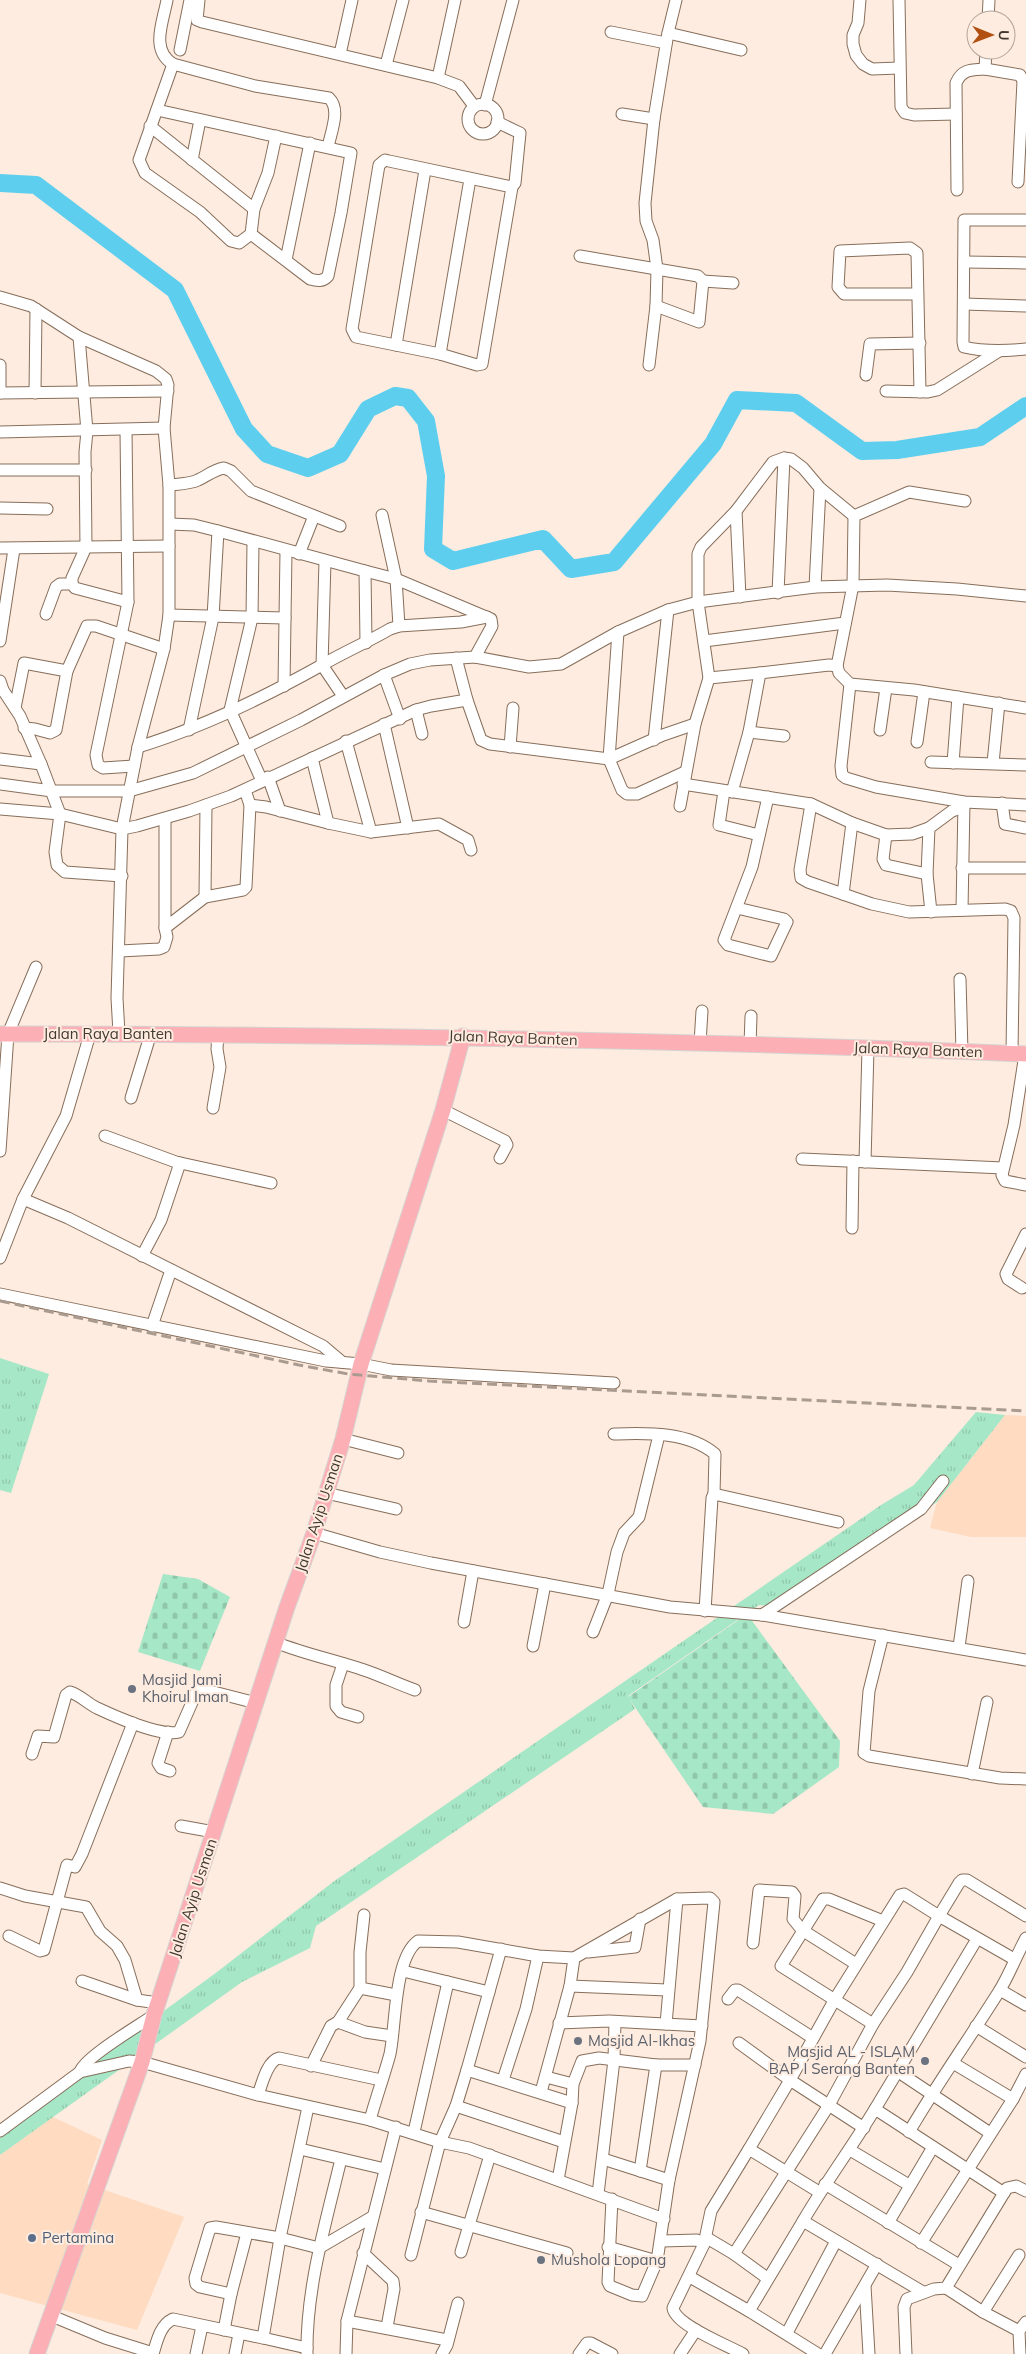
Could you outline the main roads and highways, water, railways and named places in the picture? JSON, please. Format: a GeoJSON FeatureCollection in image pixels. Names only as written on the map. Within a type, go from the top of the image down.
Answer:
{"type":"FeatureCollection","features":[{"type":"Feature","properties":{"kind":"main road","name":"Jalan Raya Banten"},"geometry":{"type":"LineString","coordinates":[[4,1034],[151,1033],[463,1036],[750,1045],[868,1054],[1021,1053]]}},
{"type":"Feature","properties":{"kind":"main road","name":"Jalan Ayip Usman"},"geometry":{"type":"LineString","coordinates":[[37,2354],[142,2062],[156,2009],[275,1642],[314,1533],[343,1439],[362,1364],[443,1110],[463,1036]]}},
{"type":"Feature","properties":{"kind":"waterway"},"geometry":{"type":"LineString","coordinates":[[0,183],[36,185],[175,290],[244,429],[267,454],[308,468],[340,454],[368,409],[395,396],[408,398],[426,421],[436,476],[433,549],[453,561],[543,539],[571,569],[614,562],[713,444],[737,400],[796,403],[862,451],[897,450],[980,437],[1026,406]]}},
{"type":"Feature","properties":{"kind":"railway"},"geometry":{"type":"LineString","coordinates":[[0,1301],[348,1374],[429,1381],[1026,1411]]}},
{"type":"Feature","properties":{"kind":"place","name":"Masjid Jami Khoirul Iman"},"geometry":{"type":"Point","coordinates":[132,1689]}},
{"type":"Feature","properties":{"kind":"place","name":"Masjid Al-Ikhas"},"geometry":{"type":"Point","coordinates":[578,2041]}},
{"type":"Feature","properties":{"kind":"place","name":"Masjid AL - ISLAM BAP I Serang Banten"},"geometry":{"type":"Point","coordinates":[925,2061]}},
{"type":"Feature","properties":{"kind":"place","name":"Pertamina"},"geometry":{"type":"Point","coordinates":[32,2238]}},
{"type":"Feature","properties":{"kind":"place","name":"Mushola Lopang"},"geometry":{"type":"Point","coordinates":[541,2260]}}]}
